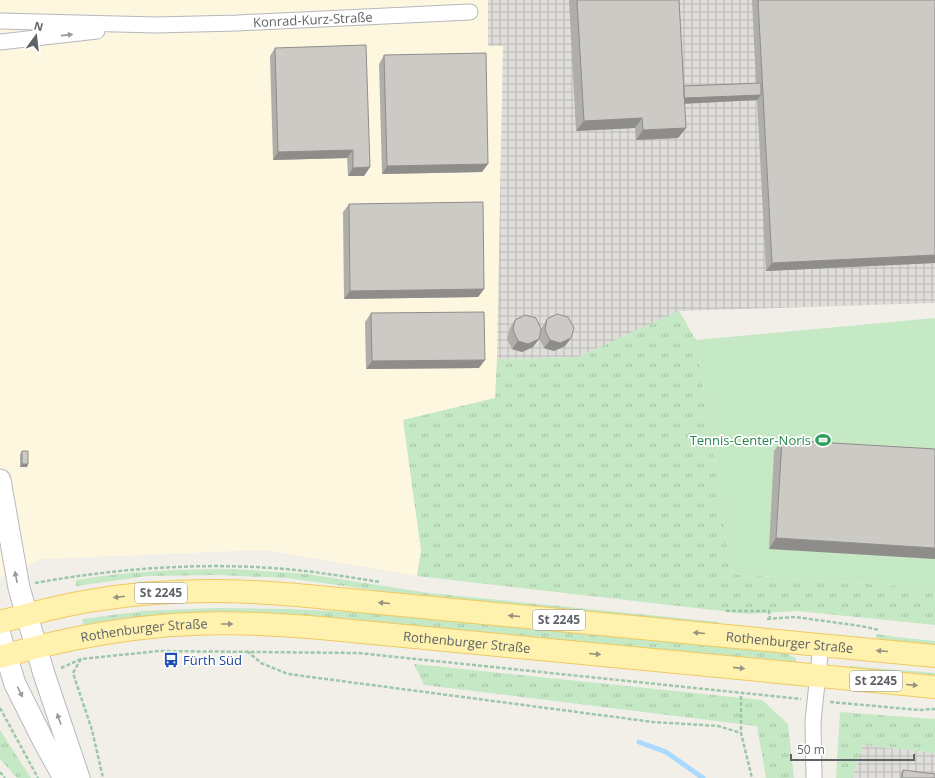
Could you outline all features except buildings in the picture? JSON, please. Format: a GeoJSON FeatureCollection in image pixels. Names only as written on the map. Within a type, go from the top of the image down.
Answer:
{"type":"FeatureCollection","features":[{"type":"Feature","properties":{"kind":"main road"},"geometry":{"type":"LineString","coordinates":[[0,480],[12,557],[26,615],[79,778]]}},
{"type":"Feature","properties":{"kind":"main road","name":"Rothenburger Straße"},"geometry":{"type":"LineString","coordinates":[[0,622],[88,601],[134,595],[195,592],[248,592],[297,595],[935,656]]}},
{"type":"Feature","properties":{"kind":"main road","name":"Rothenburger Straße"},"geometry":{"type":"LineString","coordinates":[[3,657],[92,635],[153,627],[202,624],[276,625],[369,632],[935,687]]}},
{"type":"Feature","properties":{"kind":"main road"},"geometry":{"type":"LineString","coordinates":[[0,635],[3,657],[44,742],[64,778]]}},
{"type":"Feature","properties":{"kind":"street","name":"Konrad-Kurz-Straße"},"geometry":{"type":"LineString","coordinates":[[0,21],[156,25],[237,23],[470,12]]}},
{"type":"Feature","properties":{"kind":"street","name":"Konrad-Kurz-Straße"},"geometry":{"type":"LineString","coordinates":[[0,42],[156,25]]}},
{"type":"Feature","properties":{"kind":"street"},"geometry":{"type":"LineString","coordinates":[[814,778],[814,701],[821,645]]}},
{"type":"Feature","properties":{"kind":"path"},"geometry":{"type":"LineString","coordinates":[[726,611],[769,611],[770,619]]}},
{"type":"Feature","properties":{"kind":"path"},"geometry":{"type":"LineString","coordinates":[[60,669],[81,659],[159,651],[358,653],[814,701],[919,710],[935,709]]}},
{"type":"Feature","properties":{"kind":"path"},"geometry":{"type":"LineString","coordinates":[[247,651],[261,663],[288,674],[652,722],[718,726],[741,734]]}},
{"type":"Feature","properties":{"kind":"path"},"geometry":{"type":"LineString","coordinates":[[81,659],[73,673],[92,730],[103,778]]}},
{"type":"Feature","properties":{"kind":"path"},"geometry":{"type":"LineString","coordinates":[[741,696],[741,734],[752,778]]}},
{"type":"Feature","properties":{"kind":"path"},"geometry":{"type":"LineString","coordinates":[[0,708],[38,778]]}},
{"type":"Feature","properties":{"kind":"path"},"geometry":{"type":"LineString","coordinates":[[0,772],[5,778]]}},
{"type":"Feature","properties":{"kind":"shaded area"},"geometry":{"type":"Polygon","coordinates":[[[0,0],[488,0],[488,45],[503,46],[495,398],[403,420],[421,550],[417,576],[265,550],[42,559],[0,577],[0,0]]]}},
{"type":"Feature","properties":{"kind":"shaded area"},"geometry":{"type":"Polygon","coordinates":[[[488,0],[935,0],[935,303],[679,311],[578,357],[497,359],[503,46],[488,46],[488,0]]]}},
{"type":"Feature","properties":{"kind":"shaded area"},"geometry":{"type":"Polygon","coordinates":[[[863,745],[935,753],[935,778],[852,778],[863,745]]]}},
{"type":"Feature","properties":{"kind":"green space"},"geometry":{"type":"Polygon","coordinates":[[[679,311],[696,340],[732,574],[935,589],[935,625],[797,611],[748,614],[417,576],[421,550],[403,420],[495,398],[497,359],[578,357],[679,311]]]}},
{"type":"Feature","properties":{"kind":"green space","name":"Tennis-Center-Noris"},"geometry":{"type":"Polygon","coordinates":[[[935,318],[935,589],[732,574],[696,340],[935,318]]]}},
{"type":"Feature","properties":{"kind":"green space"},"geometry":{"type":"Polygon","coordinates":[[[235,569],[307,574],[429,593],[719,622],[719,626],[421,597],[288,578],[217,575],[148,576],[76,586],[76,580],[116,574],[175,570],[235,569]]]}},
{"type":"Feature","properties":{"kind":"green space"},"geometry":{"type":"Polygon","coordinates":[[[217,608],[292,609],[389,614],[780,651],[796,658],[796,663],[371,624],[84,627],[82,619],[144,611],[217,608]]]}},
{"type":"Feature","properties":{"kind":"green space"},"geometry":{"type":"Polygon","coordinates":[[[876,634],[935,641],[935,647],[876,638],[876,634]]]}},
{"type":"Feature","properties":{"kind":"green space"},"geometry":{"type":"Polygon","coordinates":[[[414,664],[762,700],[788,724],[794,778],[766,778],[757,726],[424,685],[414,664]]]}},
{"type":"Feature","properties":{"kind":"green space"},"geometry":{"type":"Polygon","coordinates":[[[849,666],[935,673],[935,679],[849,670],[849,666]]]}},
{"type":"Feature","properties":{"kind":"green space"},"geometry":{"type":"Polygon","coordinates":[[[840,712],[935,719],[935,753],[863,745],[852,778],[836,778],[840,712]]]}},
{"type":"Feature","properties":{"kind":"green space"},"geometry":{"type":"Polygon","coordinates":[[[0,730],[31,778],[17,778],[0,759],[0,730]]]}},
{"type":"Feature","properties":{"kind":"waterway"},"geometry":{"type":"LineString","coordinates":[[639,742],[666,752],[703,778]]}},
{"type":"Feature","properties":{"kind":"place","name":"Tennis-Center-Noris"},"geometry":{"type":"Point","coordinates":[823,440]}},
{"type":"Feature","properties":{"kind":"place","name":"Fürth Süd"},"geometry":{"type":"Point","coordinates":[171,660]}}]}
